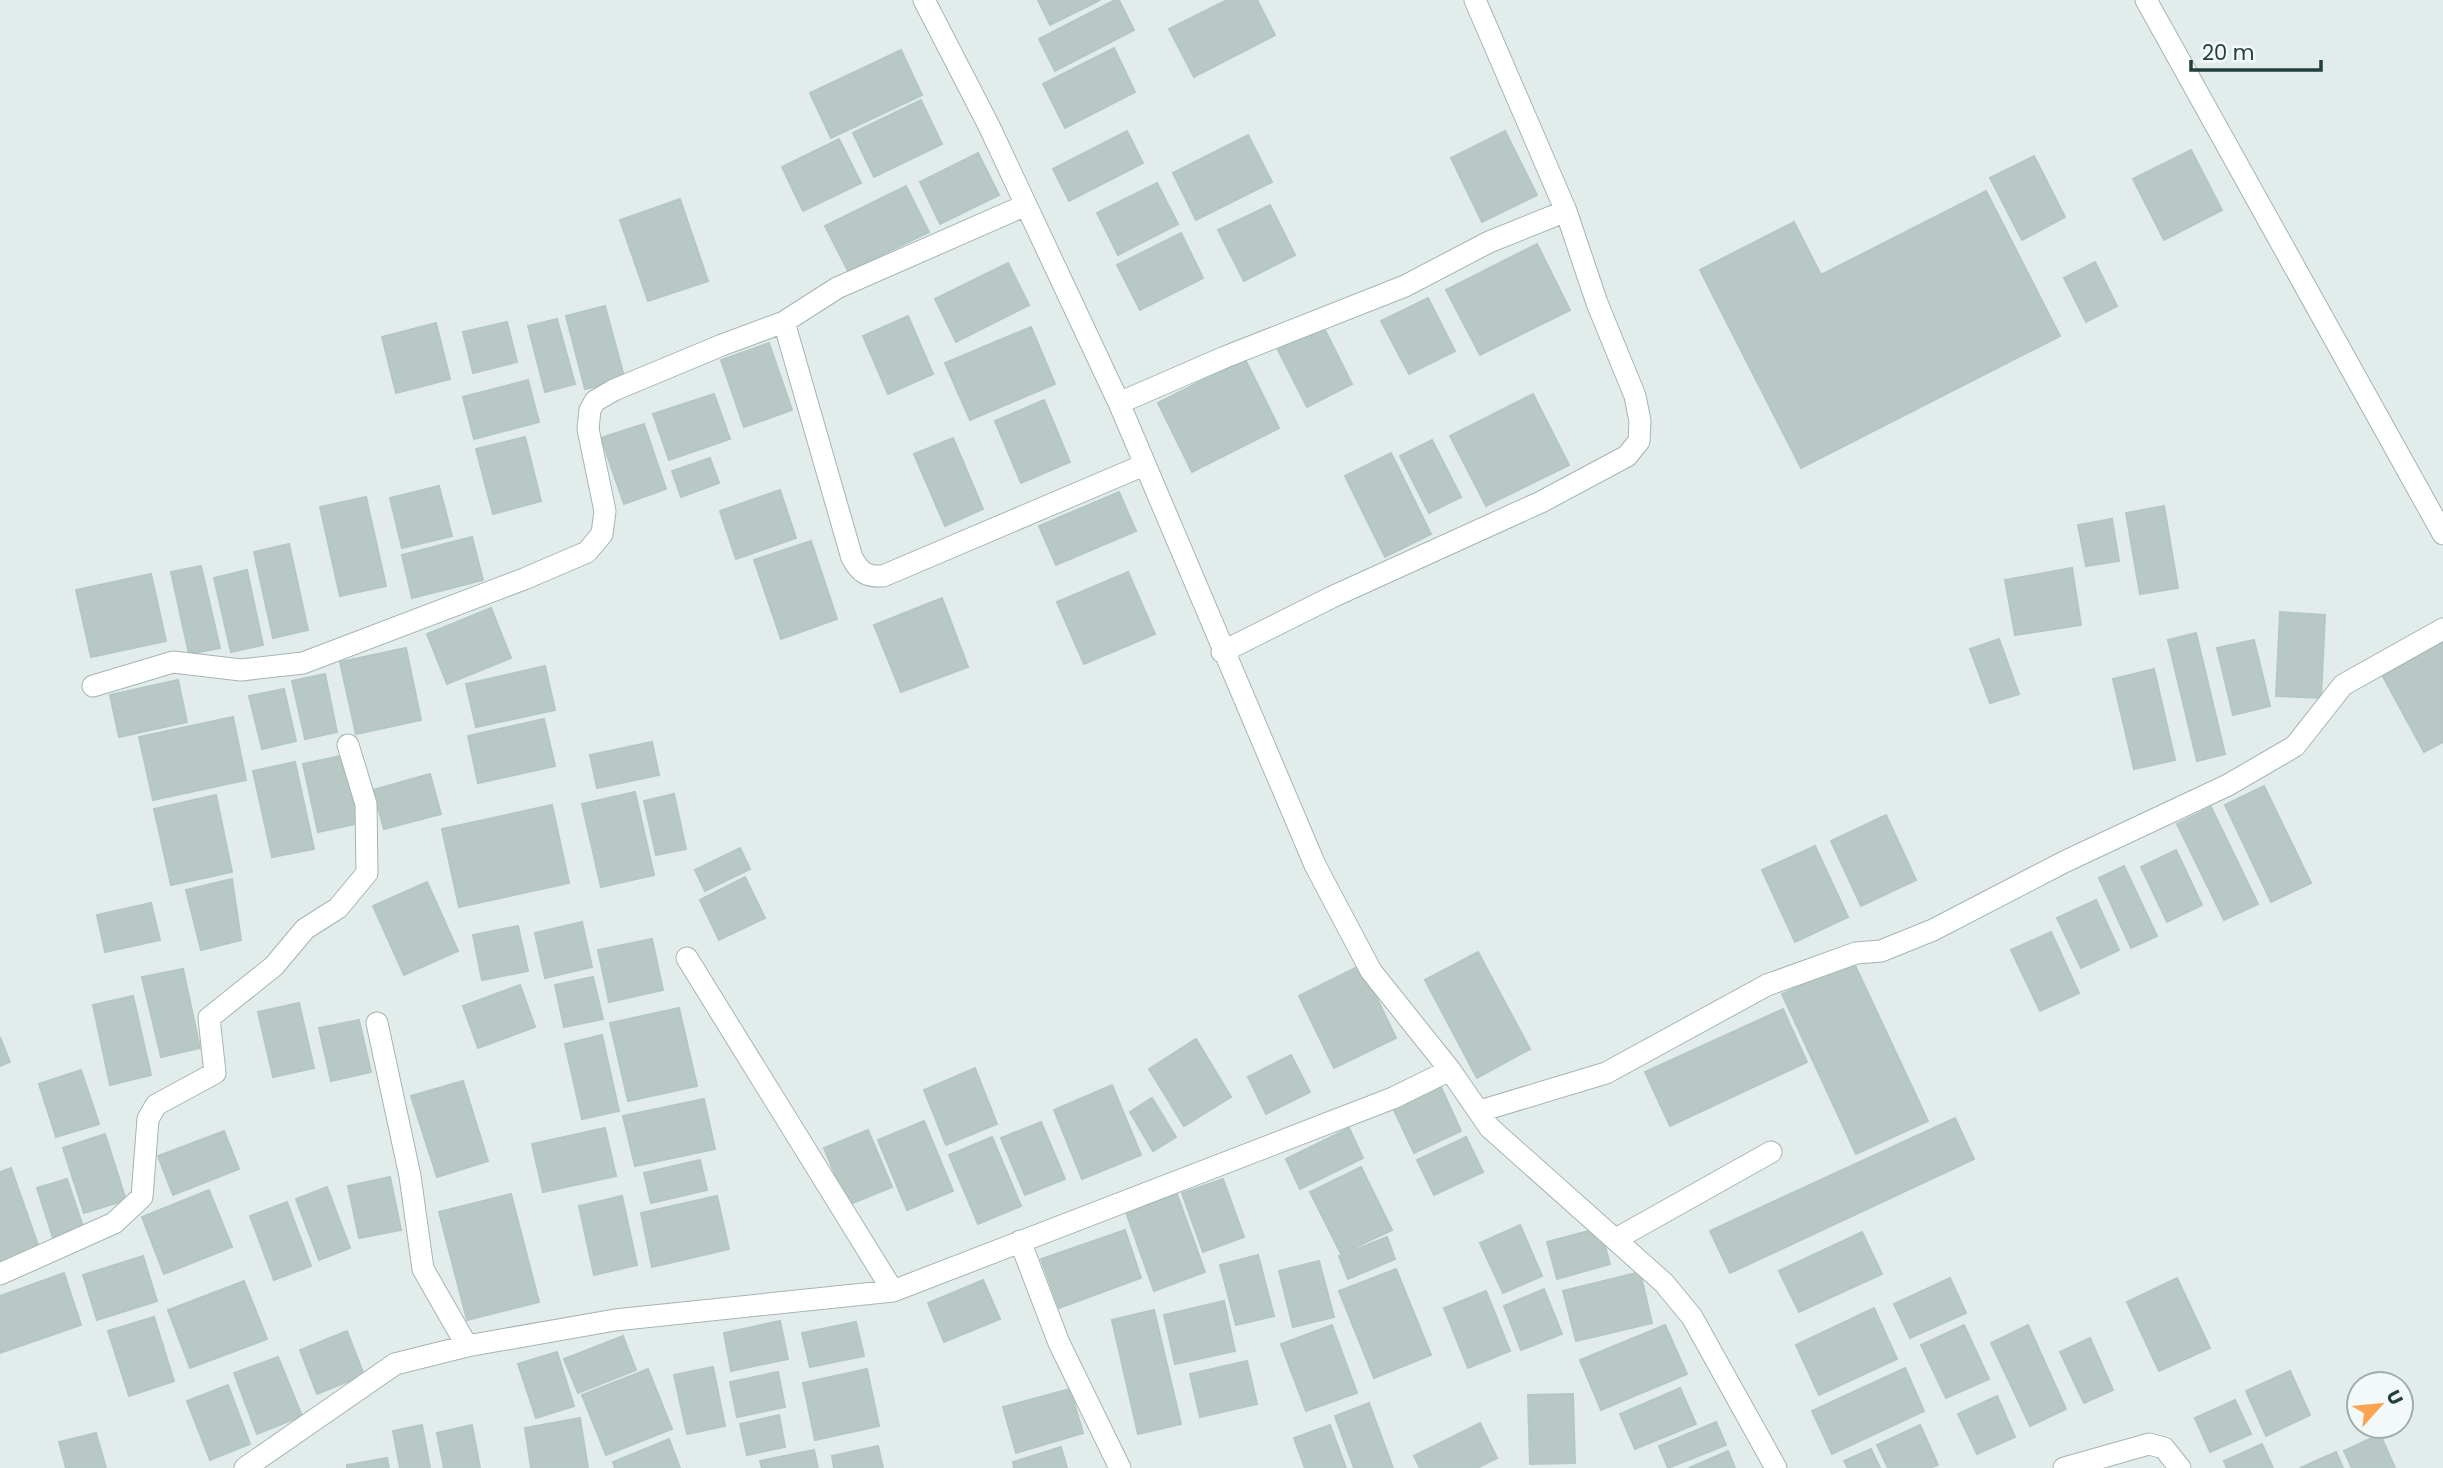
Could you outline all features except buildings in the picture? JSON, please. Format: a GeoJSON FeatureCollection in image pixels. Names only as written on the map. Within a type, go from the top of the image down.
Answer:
{"type":"FeatureCollection","features":[{"type":"Feature","properties":{"kind":"street"},"geometry":{"type":"LineString","coordinates":[[924,0],[1026,205],[1119,403],[1222,652],[1315,864],[1371,971],[1450,1070],[1490,1128],[1664,1283],[1692,1317],[1776,1468]]}},
{"type":"Feature","properties":{"kind":"street"},"geometry":{"type":"LineString","coordinates":[[1222,652],[1332,597],[1541,502],[1627,456],[1639,441],[1640,421],[1635,396],[1597,303],[1566,211],[1475,0]]}},
{"type":"Feature","properties":{"kind":"street"},"geometry":{"type":"LineString","coordinates":[[2146,0],[2443,534]]}},
{"type":"Feature","properties":{"kind":"street"},"geometry":{"type":"LineString","coordinates":[[93,686],[173,662],[241,670],[303,663],[524,579],[587,552],[602,534],[605,511],[588,429],[590,410],[595,401],[614,390],[784,322],[837,288],[1026,205]]}},
{"type":"Feature","properties":{"kind":"street"},"geometry":{"type":"LineString","coordinates":[[1119,403],[1225,357],[1405,286],[1477,247],[1566,211]]}},
{"type":"Feature","properties":{"kind":"street"},"geometry":{"type":"LineString","coordinates":[[784,322],[852,558],[859,569],[869,576],[883,576],[1144,465]]}},
{"type":"Feature","properties":{"kind":"street"},"geometry":{"type":"LineString","coordinates":[[1480,1111],[1606,1073],[1767,985],[1856,953],[1881,951],[1933,930],[2064,862],[2228,785],[2295,746],[2343,685],[2443,629]]}},
{"type":"Feature","properties":{"kind":"street"},"geometry":{"type":"LineString","coordinates":[[0,1274],[114,1223],[142,1197],[149,1119],[156,1105],[215,1073],[209,1017],[274,966],[305,929],[338,908],[367,873],[366,804],[348,745]]}},
{"type":"Feature","properties":{"kind":"street"},"geometry":{"type":"LineString","coordinates":[[687,958],[892,1291]]}},
{"type":"Feature","properties":{"kind":"street"},"geometry":{"type":"LineString","coordinates":[[377,1023],[410,1176],[423,1269],[467,1346]]}},
{"type":"Feature","properties":{"kind":"street"},"geometry":{"type":"LineString","coordinates":[[246,1468],[395,1364],[467,1346],[615,1320],[892,1291],[1394,1098],[1450,1070]]}},
{"type":"Feature","properties":{"kind":"street"},"geometry":{"type":"LineString","coordinates":[[1616,1239],[1771,1152]]}},
{"type":"Feature","properties":{"kind":"street"},"geometry":{"type":"LineString","coordinates":[[1020,1241],[1059,1343],[1120,1468]]}},
{"type":"Feature","properties":{"kind":"street"},"geometry":{"type":"LineString","coordinates":[[2064,1468],[2148,1444],[2164,1448],[2180,1468]]}}]}
